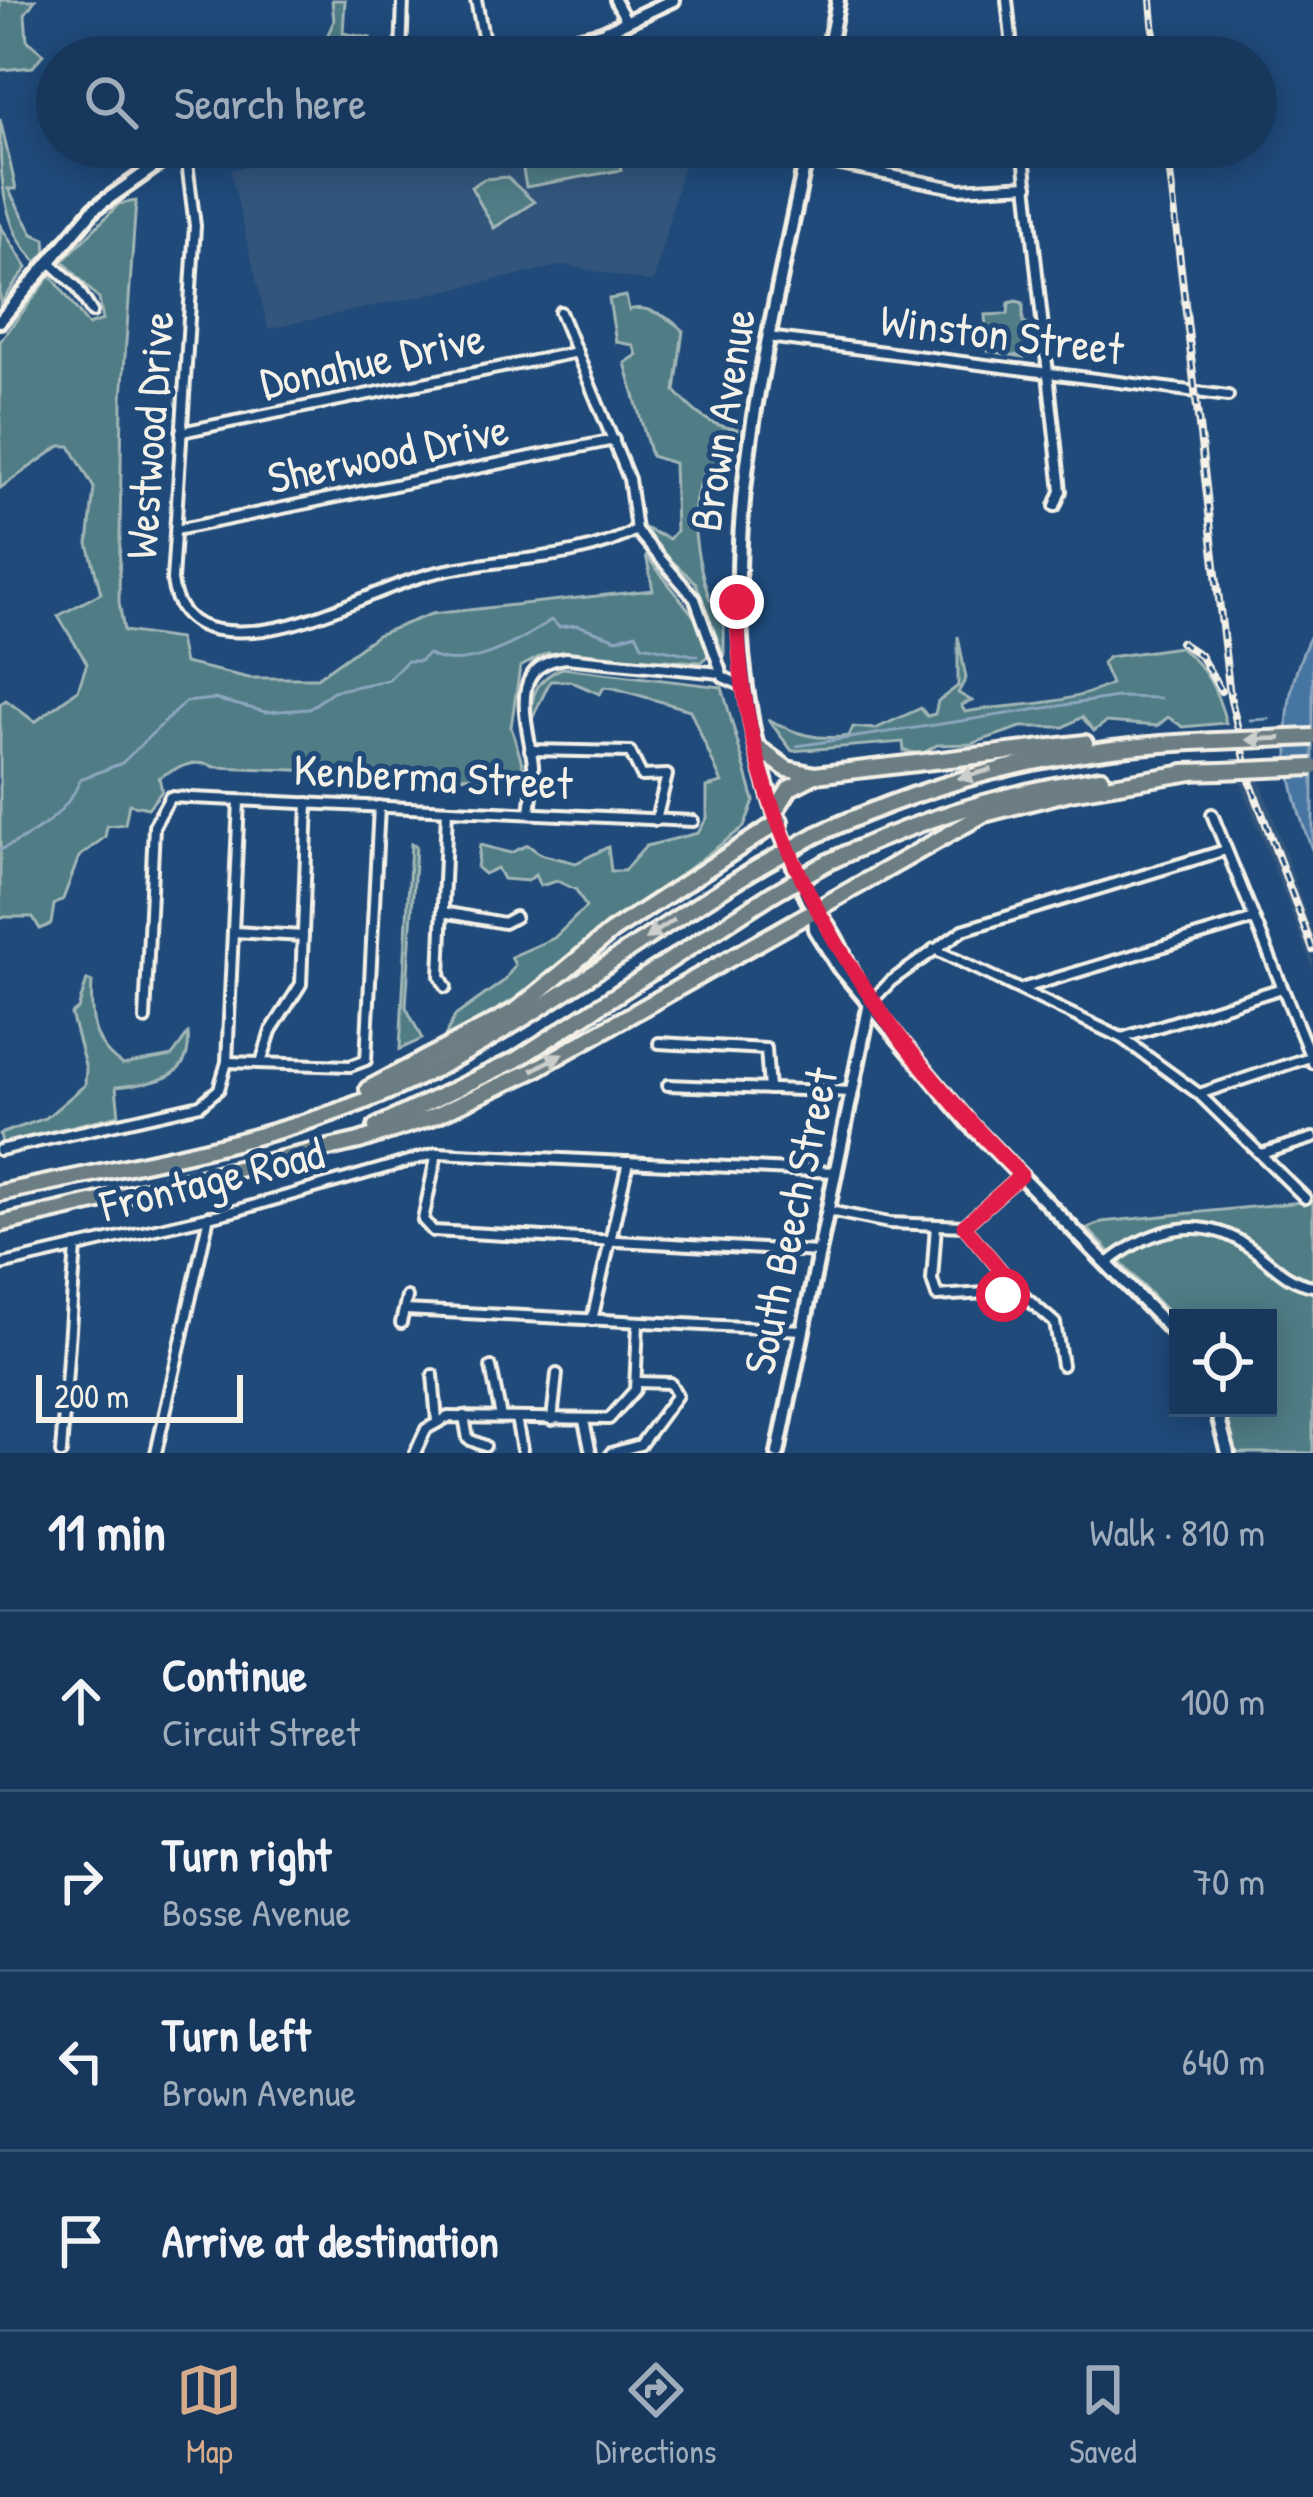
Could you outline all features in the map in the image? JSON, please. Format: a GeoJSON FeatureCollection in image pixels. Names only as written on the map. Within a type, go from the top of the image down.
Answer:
{"type":"FeatureCollection","features":[{"type":"Feature","properties":{"kind":"highway"},"geometry":{"type":"LineString","coordinates":[[303,1120],[437,1057],[517,1010],[611,932],[778,816],[790,788],[815,776],[1074,743],[1313,737]]}},
{"type":"Feature","properties":{"kind":"highway"},"geometry":{"type":"LineString","coordinates":[[0,1193],[303,1120],[388,1091],[484,1044],[816,835],[943,784],[1114,745]]}},
{"type":"Feature","properties":{"kind":"highway"},"geometry":{"type":"LineString","coordinates":[[758,748],[787,769],[815,776]]}},
{"type":"Feature","properties":{"kind":"highway"},"geometry":{"type":"LineString","coordinates":[[321,1149],[495,1072],[772,894],[895,831],[1016,793],[1116,776],[1313,766]]}},
{"type":"Feature","properties":{"kind":"highway"},"geometry":{"type":"LineString","coordinates":[[0,1223],[321,1149],[432,1117],[532,1071],[984,814],[1070,792],[1192,772]]}},
{"type":"Feature","properties":{"kind":"main road"},"geometry":{"type":"LineString","coordinates":[[582,36],[628,24],[673,0]]}},
{"type":"Feature","properties":{"kind":"main road"},"geometry":{"type":"LineString","coordinates":[[830,36],[838,0]]}},
{"type":"Feature","properties":{"kind":"main road"},"geometry":{"type":"LineString","coordinates":[[0,321],[48,260],[120,186],[150,168]]}},
{"type":"Feature","properties":{"kind":"main road","name":"Brown Avenue"},"geometry":{"type":"LineString","coordinates":[[804,168],[741,494],[737,621],[743,686],[778,816],[814,911],[814,927],[830,954],[970,1124],[1169,1327]]}},
{"type":"Feature","properties":{"kind":"main road","name":"South Beech Street"},"geometry":{"type":"LineString","coordinates":[[778,1453],[870,1004]]}},
{"type":"Feature","properties":{"kind":"main road"},"geometry":{"type":"LineString","coordinates":[[1218,1417],[1228,1453]]}},
{"type":"Feature","properties":{"kind":"street"},"geometry":{"type":"LineString","coordinates":[[402,36],[404,0]]}},
{"type":"Feature","properties":{"kind":"street"},"geometry":{"type":"LineString","coordinates":[[476,0],[483,36]]}},
{"type":"Feature","properties":{"kind":"street"},"geometry":{"type":"LineString","coordinates":[[615,0],[628,24]]}},
{"type":"Feature","properties":{"kind":"street"},"geometry":{"type":"LineString","coordinates":[[1007,0],[1011,36]]}},
{"type":"Feature","properties":{"kind":"street","name":"Westwood Drive"},"geometry":{"type":"LineString","coordinates":[[187,168],[195,226],[172,580],[182,610],[208,628],[241,631],[290,625],[460,567],[596,550],[637,530]]}},
{"type":"Feature","properties":{"kind":"street"},"geometry":{"type":"LineString","coordinates":[[873,168],[959,189],[1028,185]]}},
{"type":"Feature","properties":{"kind":"street"},"geometry":{"type":"LineString","coordinates":[[1026,168],[1061,491],[1055,506]]}},
{"type":"Feature","properties":{"kind":"street"},"geometry":{"type":"LineString","coordinates":[[48,260],[76,286],[92,312]]}},
{"type":"Feature","properties":{"kind":"street"},"geometry":{"type":"LineString","coordinates":[[560,312],[614,440],[633,495],[637,530],[695,599],[720,673],[732,685],[743,686]]}},
{"type":"Feature","properties":{"kind":"street","name":"Winston Street"},"geometry":{"type":"LineString","coordinates":[[768,337],[1228,396]]}},
{"type":"Feature","properties":{"kind":"street","name":"Donahue Drive"},"geometry":{"type":"LineString","coordinates":[[181,432],[577,352]]}},
{"type":"Feature","properties":{"kind":"street","name":"Sherwood Drive"},"geometry":{"type":"LineString","coordinates":[[176,530],[614,440]]}},
{"type":"Feature","properties":{"kind":"street"},"geometry":{"type":"LineString","coordinates":[[530,813],[530,750],[523,692],[533,674],[550,661],[720,673]]}},
{"type":"Feature","properties":{"kind":"street"},"geometry":{"type":"LineString","coordinates":[[530,750],[630,752],[642,776],[667,775],[656,820]]}},
{"type":"Feature","properties":{"kind":"street","name":"Kenberma Street"},"geometry":{"type":"LineString","coordinates":[[145,1019],[154,826],[170,797],[693,821]]}},
{"type":"Feature","properties":{"kind":"street"},"geometry":{"type":"LineString","coordinates":[[239,800],[227,1062],[350,1066],[365,1060],[379,806]]}},
{"type":"Feature","properties":{"kind":"street"},"geometry":{"type":"LineString","coordinates":[[261,1063],[271,1031],[298,992],[308,803]]}},
{"type":"Feature","properties":{"kind":"street"},"geometry":{"type":"LineString","coordinates":[[446,987],[440,976],[447,810]]}},
{"type":"Feature","properties":{"kind":"street"},"geometry":{"type":"LineString","coordinates":[[1199,1094],[1312,1060],[1251,920],[1212,814]]}},
{"type":"Feature","properties":{"kind":"street"},"geometry":{"type":"LineString","coordinates":[[870,1004],[934,949],[986,922],[1226,850]]}},
{"type":"Feature","properties":{"kind":"street"},"geometry":{"type":"LineString","coordinates":[[442,912],[504,923],[515,917]]}},
{"type":"Feature","properties":{"kind":"street"},"geometry":{"type":"LineString","coordinates":[[1024,988],[1251,920]]}},
{"type":"Feature","properties":{"kind":"street"},"geometry":{"type":"LineString","coordinates":[[234,932],[303,936]]}},
{"type":"Feature","properties":{"kind":"street"},"geometry":{"type":"LineString","coordinates":[[934,949],[1122,1038],[1199,1094],[1305,1198]]}},
{"type":"Feature","properties":{"kind":"street"},"geometry":{"type":"LineString","coordinates":[[1122,1038],[1280,989]]}},
{"type":"Feature","properties":{"kind":"street"},"geometry":{"type":"LineString","coordinates":[[659,1043],[766,1049],[769,1089]]}},
{"type":"Feature","properties":{"kind":"street","name":"Frontage Road"},"geometry":{"type":"LineString","coordinates":[[0,1150],[200,1105],[219,1089],[227,1062]]}},
{"type":"Feature","properties":{"kind":"street"},"geometry":{"type":"LineString","coordinates":[[668,1084],[854,1092]]}},
{"type":"Feature","properties":{"kind":"street"},"geometry":{"type":"LineString","coordinates":[[1261,1154],[1313,1138]]}},
{"type":"Feature","properties":{"kind":"street"},"geometry":{"type":"LineString","coordinates":[[437,1153],[425,1227],[820,1252]]}},
{"type":"Feature","properties":{"kind":"street","name":"Frontage Road"},"geometry":{"type":"LineString","coordinates":[[0,1265],[208,1216],[437,1153],[837,1172]]}},
{"type":"Feature","properties":{"kind":"street"},"geometry":{"type":"LineString","coordinates":[[592,1320],[628,1162]]}},
{"type":"Feature","properties":{"kind":"street"},"geometry":{"type":"LineString","coordinates":[[829,1211],[964,1226],[1021,1175]]}},
{"type":"Feature","properties":{"kind":"street"},"geometry":{"type":"LineString","coordinates":[[156,1453],[208,1216]]}},
{"type":"Feature","properties":{"kind":"street"},"geometry":{"type":"LineString","coordinates":[[936,1224],[932,1280],[937,1295],[1018,1291]]}},
{"type":"Feature","properties":{"kind":"street"},"geometry":{"type":"LineString","coordinates":[[964,1226],[1018,1291],[1055,1322],[1062,1365]]}},
{"type":"Feature","properties":{"kind":"street"},"geometry":{"type":"LineString","coordinates":[[1109,1262],[1152,1234],[1208,1229],[1238,1240],[1283,1276],[1313,1286]]}},
{"type":"Feature","properties":{"kind":"street"},"geometry":{"type":"LineString","coordinates":[[62,1453],[76,1246]]}},
{"type":"Feature","properties":{"kind":"street"},"geometry":{"type":"LineString","coordinates":[[401,1323],[407,1297]]}},
{"type":"Feature","properties":{"kind":"street"},"geometry":{"type":"LineString","coordinates":[[405,1310],[805,1330]]}},
{"type":"Feature","properties":{"kind":"street"},"geometry":{"type":"LineString","coordinates":[[415,1453],[421,1435],[437,1421],[464,1416],[584,1421],[615,1415],[632,1397],[637,1382],[638,1323]]}},
{"type":"Feature","properties":{"kind":"street"},"geometry":{"type":"LineString","coordinates":[[491,1366],[501,1417]]}},
{"type":"Feature","properties":{"kind":"street"},"geometry":{"type":"LineString","coordinates":[[552,1420],[557,1374]]}},
{"type":"Feature","properties":{"kind":"street"},"geometry":{"type":"LineString","coordinates":[[434,1375],[437,1421]]}},
{"type":"Feature","properties":{"kind":"street"},"geometry":{"type":"LineString","coordinates":[[610,1453],[640,1444],[676,1395],[670,1383],[637,1382]]}},
{"type":"Feature","properties":{"kind":"street"},"geometry":{"type":"LineString","coordinates":[[464,1416],[468,1439],[485,1446]]}},
{"type":"Feature","properties":{"kind":"street"},"geometry":{"type":"LineString","coordinates":[[516,1418],[522,1450]]}},
{"type":"Feature","properties":{"kind":"street"},"geometry":{"type":"LineString","coordinates":[[584,1421],[591,1453]]}},
{"type":"Feature","properties":{"kind":"shaded area"},"geometry":{"type":"Polygon","coordinates":[[[683,168],[653,283],[565,265],[268,329],[230,170],[683,168]]]}},
{"type":"Feature","properties":{"kind":"shaded area"},"geometry":{"type":"Polygon","coordinates":[[[1313,631],[1313,852],[1295,796],[1287,741],[1292,686],[1313,631]]]}},
{"type":"Feature","properties":{"kind":"shaded area"},"geometry":{"type":"Polygon","coordinates":[[[1260,778],[1313,934],[1313,969],[1240,782],[1260,778]]]}},
{"type":"Feature","properties":{"kind":"green space"},"geometry":{"type":"Polygon","coordinates":[[[0,0],[35,0],[25,14],[27,40],[36,48],[36,63],[0,70],[0,0]]]}},
{"type":"Feature","properties":{"kind":"green space"},"geometry":{"type":"Polygon","coordinates":[[[332,0],[345,0],[343,33],[359,36],[327,36],[334,21],[332,0]]]}},
{"type":"Feature","properties":{"kind":"green space"},"geometry":{"type":"Polygon","coordinates":[[[0,119],[16,189],[8,189],[33,234],[45,239],[46,252],[37,262],[9,215],[0,119]]]}},
{"type":"Feature","properties":{"kind":"green space"},"geometry":{"type":"Polygon","coordinates":[[[523,168],[621,168],[621,170],[526,187],[523,168]]]}},
{"type":"Feature","properties":{"kind":"green space"},"geometry":{"type":"Polygon","coordinates":[[[507,177],[534,202],[494,228],[471,187],[484,179],[507,177]]]}},
{"type":"Feature","properties":{"kind":"green space"},"geometry":{"type":"Polygon","coordinates":[[[136,201],[122,399],[119,602],[124,631],[179,639],[184,663],[249,678],[317,678],[377,635],[431,614],[653,590],[646,555],[700,624],[708,655],[702,662],[547,653],[520,667],[511,727],[527,779],[200,763],[180,767],[159,777],[162,791],[148,808],[129,804],[125,824],[107,826],[105,837],[79,857],[63,899],[54,905],[51,924],[40,929],[33,917],[0,917],[0,704],[6,700],[35,722],[78,690],[87,663],[58,616],[101,593],[88,544],[94,488],[70,446],[60,446],[0,488],[0,341],[51,275],[88,325],[103,320],[99,299],[63,261],[119,204],[136,201]]]}},
{"type":"Feature","properties":{"kind":"green space"},"geometry":{"type":"Polygon","coordinates":[[[0,225],[27,268],[0,304],[0,225]]]}},
{"type":"Feature","properties":{"kind":"green space"},"geometry":{"type":"Polygon","coordinates":[[[626,296],[629,310],[658,313],[683,330],[675,391],[702,417],[737,429],[731,468],[706,472],[694,518],[710,600],[724,605],[724,656],[696,583],[656,546],[646,529],[669,539],[676,531],[674,463],[651,456],[625,363],[637,355],[633,345],[616,342],[609,299],[626,296]]]}},
{"type":"Feature","properties":{"kind":"green space"},"geometry":{"type":"Polygon","coordinates":[[[1009,303],[1023,303],[1023,322],[1030,325],[1024,357],[988,351],[985,315],[1008,314],[1009,303]]]}},
{"type":"Feature","properties":{"kind":"green space"},"geometry":{"type":"Polygon","coordinates":[[[958,636],[966,678],[958,693],[972,701],[961,705],[965,712],[1057,701],[1093,691],[1111,684],[1102,663],[1109,657],[1179,647],[1210,680],[1226,723],[1183,727],[1168,717],[1157,726],[1106,722],[1094,731],[1082,717],[1064,727],[1021,727],[971,744],[937,745],[922,754],[904,751],[903,742],[792,751],[768,719],[827,738],[849,736],[853,727],[875,729],[921,708],[927,716],[935,714],[938,701],[958,686],[958,636]]]}},
{"type":"Feature","properties":{"kind":"green space"},"geometry":{"type":"Polygon","coordinates":[[[562,668],[722,687],[754,801],[744,827],[521,995],[442,1042],[455,1016],[504,981],[515,965],[511,957],[554,938],[586,907],[576,890],[557,881],[540,886],[535,875],[528,881],[503,879],[497,868],[484,874],[477,868],[480,845],[510,853],[528,845],[540,854],[576,863],[608,847],[611,871],[624,871],[646,846],[698,833],[707,818],[707,787],[722,783],[690,710],[614,688],[604,687],[600,694],[570,681],[550,681],[532,719],[537,688],[562,668]]]}},
{"type":"Feature","properties":{"kind":"green space"},"geometry":{"type":"Polygon","coordinates":[[[411,844],[416,846],[406,1007],[422,1039],[400,1049],[411,844]]]}},
{"type":"Feature","properties":{"kind":"green space"},"geometry":{"type":"Polygon","coordinates":[[[87,980],[92,982],[95,1029],[113,1057],[123,1065],[172,1056],[188,1034],[184,1062],[168,1077],[116,1087],[119,1115],[2,1143],[0,1134],[46,1118],[85,1085],[86,1069],[71,1014],[78,1009],[87,980]]]}},
{"type":"Feature","properties":{"kind":"green space"},"geometry":{"type":"Polygon","coordinates":[[[1313,1201],[1313,1453],[1235,1453],[1226,1417],[1277,1417],[1277,1309],[1169,1309],[1169,1313],[1088,1229],[1102,1222],[1313,1201]]]}},
{"type":"Feature","properties":{"kind":"waterway"},"geometry":{"type":"LineString","coordinates":[[0,850],[48,822],[81,779],[122,763],[185,702],[214,699],[266,712],[309,709],[333,691],[388,680],[407,661],[420,661],[428,654],[442,659],[475,658],[551,620],[559,627],[577,625],[617,639],[636,633],[642,645],[698,656]]}},
{"type":"Feature","properties":{"kind":"waterway"},"geometry":{"type":"LineString","coordinates":[[797,746],[1117,697],[1160,698]]}},
{"type":"Feature","properties":{"kind":"waterway"},"geometry":{"type":"LineString","coordinates":[[1250,720],[1269,719]]}},
{"type":"Feature","properties":{"kind":"railway"},"geometry":{"type":"LineString","coordinates":[[1151,0],[1154,36]]}},
{"type":"Feature","properties":{"kind":"railway"},"geometry":{"type":"LineString","coordinates":[[1169,168],[1230,696],[1251,784],[1313,950]]}},
{"type":"Feature","properties":{"kind":"railway"},"geometry":{"type":"LineString","coordinates":[[1180,642],[1200,655],[1221,691]]}},
{"type":"Feature","properties":{"kind":"route"},"geometry":{"type":"LineString","coordinates":[[737,602],[740,663],[751,724],[807,898],[870,1004],[970,1124],[1021,1175],[978,1219],[964,1226],[1018,1291],[1003,1295]]}}]}
